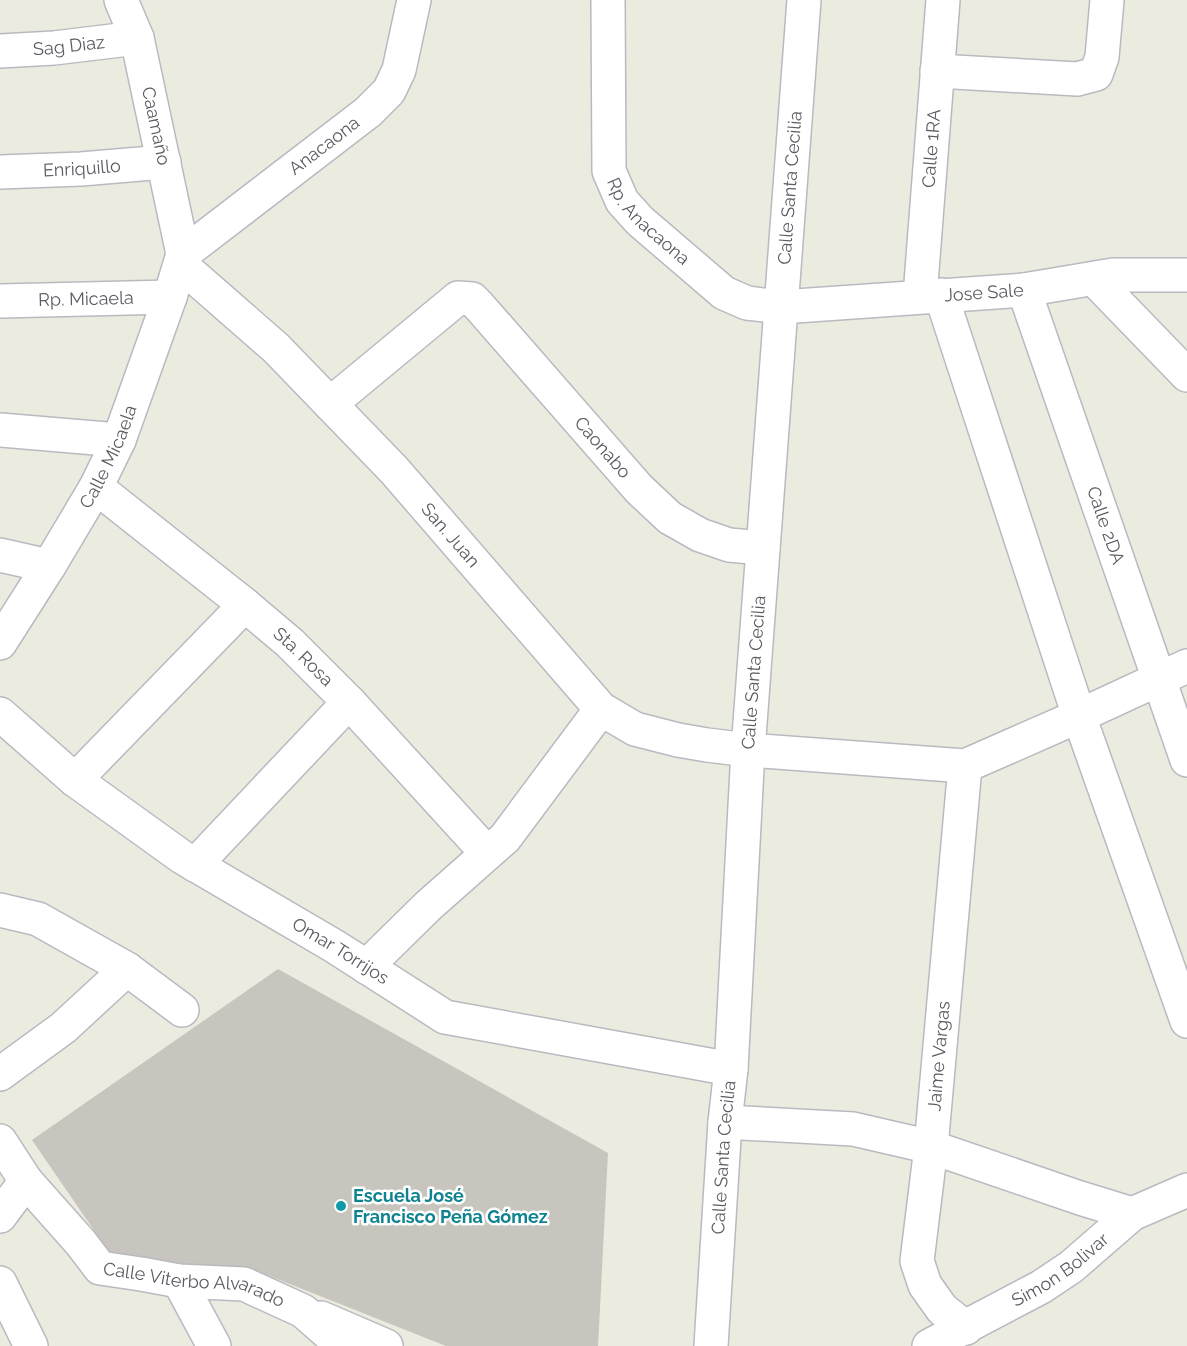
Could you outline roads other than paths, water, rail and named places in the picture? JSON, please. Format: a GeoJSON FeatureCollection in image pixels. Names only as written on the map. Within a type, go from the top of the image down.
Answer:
{"type":"FeatureCollection","features":[{"type":"Feature","properties":{"kind":"street","name":"Caamaño"},"geometry":{"type":"LineString","coordinates":[[121,0],[137,38],[182,259]]}},
{"type":"Feature","properties":{"kind":"street","name":"Anacaona"},"geometry":{"type":"LineString","coordinates":[[182,259],[368,112],[389,91],[399,70],[414,0]]}},
{"type":"Feature","properties":{"kind":"street","name":"Rp. Anacaona"},"geometry":{"type":"LineString","coordinates":[[608,0],[609,171],[621,201],[640,221],[724,293],[747,303],[780,307]]}},
{"type":"Feature","properties":{"kind":"street","name":"Calle Santa Cecilia"},"geometry":{"type":"LineString","coordinates":[[711,1346],[725,1122],[731,1069],[748,750],[804,0]]}},
{"type":"Feature","properties":{"kind":"street","name":"Calle 1RA"},"geometry":{"type":"LineString","coordinates":[[930,296],[937,71],[942,0]]}},
{"type":"Feature","properties":{"kind":"street"},"geometry":{"type":"LineString","coordinates":[[937,71],[1077,79],[1096,74],[1102,57],[1107,0]]}},
{"type":"Feature","properties":{"kind":"street","name":"Sag Diaz"},"geometry":{"type":"LineString","coordinates":[[0,51],[54,48],[137,38]]}},
{"type":"Feature","properties":{"kind":"street","name":"Enriquillo"},"geometry":{"type":"LineString","coordinates":[[0,172],[81,169],[164,162]]}},
{"type":"Feature","properties":{"kind":"street","name":"Calle Micaela"},"geometry":{"type":"LineString","coordinates":[[0,642],[96,487],[119,440],[171,297],[182,259]]}},
{"type":"Feature","properties":{"kind":"street","name":"San. Juan"},"geometry":{"type":"LineString","coordinates":[[182,259],[276,348],[394,470],[601,709],[635,729],[707,745],[965,766]]}},
{"type":"Feature","properties":{"kind":"street","name":"Jose Sale"},"geometry":{"type":"LineString","coordinates":[[780,307],[1024,290],[1113,275],[1187,275]]}},
{"type":"Feature","properties":{"kind":"street"},"geometry":{"type":"LineString","coordinates":[[1094,279],[1187,375]]}},
{"type":"Feature","properties":{"kind":"street","name":"Calle 2DA"},"geometry":{"type":"LineString","coordinates":[[1024,290],[1173,673],[1187,760]]}},
{"type":"Feature","properties":{"kind":"street"},"geometry":{"type":"LineString","coordinates":[[930,296],[1187,1021]]}},
{"type":"Feature","properties":{"kind":"street","name":"Rp. Micaela"},"geometry":{"type":"LineString","coordinates":[[0,302],[171,297]]}},
{"type":"Feature","properties":{"kind":"street","name":"Caonabo"},"geometry":{"type":"LineString","coordinates":[[330,404],[458,298],[472,299],[639,489],[670,518],[700,535],[729,545],[764,548]]}},
{"type":"Feature","properties":{"kind":"street"},"geometry":{"type":"LineString","coordinates":[[0,430],[119,440]]}},
{"type":"Feature","properties":{"kind":"street","name":"Sta. Rosa"},"geometry":{"type":"LineString","coordinates":[[96,487],[290,643],[349,702],[487,853]]}},
{"type":"Feature","properties":{"kind":"street"},"geometry":{"type":"LineString","coordinates":[[0,555],[49,566]]}},
{"type":"Feature","properties":{"kind":"street"},"geometry":{"type":"LineString","coordinates":[[75,780],[245,605]]}},
{"type":"Feature","properties":{"kind":"street"},"geometry":{"type":"LineString","coordinates":[[965,766],[1173,673]]}},
{"type":"Feature","properties":{"kind":"street"},"geometry":{"type":"LineString","coordinates":[[195,865],[349,702]]}},
{"type":"Feature","properties":{"kind":"street"},"geometry":{"type":"LineString","coordinates":[[366,967],[428,906],[505,838],[601,709]]}},
{"type":"Feature","properties":{"kind":"street","name":"Omar Torrijos"},"geometry":{"type":"LineString","coordinates":[[0,714],[75,780],[195,865],[334,946],[445,1017],[731,1069]]}},
{"type":"Feature","properties":{"kind":"street","name":"Jaime Vargas"},"geometry":{"type":"LineString","coordinates":[[965,766],[931,1147],[917,1261],[925,1285],[942,1309],[966,1328]]}},
{"type":"Feature","properties":{"kind":"street"},"geometry":{"type":"LineString","coordinates":[[0,910],[38,919],[127,969],[182,1010]]}},
{"type":"Feature","properties":{"kind":"street"},"geometry":{"type":"LineString","coordinates":[[0,1074],[63,1028],[127,969]]}},
{"type":"Feature","properties":{"kind":"street"},"geometry":{"type":"LineString","coordinates":[[725,1122],[853,1129],[931,1147],[1132,1214]]}},
{"type":"Feature","properties":{"kind":"street","name":"Calle Viterbo Alvarado"},"geometry":{"type":"LineString","coordinates":[[0,1141],[26,1181],[100,1268],[179,1281],[244,1284],[386,1346]]}},
{"type":"Feature","properties":{"kind":"street"},"geometry":{"type":"LineString","coordinates":[[0,1216],[26,1181]]}},
{"type":"Feature","properties":{"kind":"street","name":"Simon Bolivar"},"geometry":{"type":"LineString","coordinates":[[929,1346],[1041,1287],[1064,1272],[1132,1214],[1187,1190]]}},
{"type":"Feature","properties":{"kind":"street"},"geometry":{"type":"LineString","coordinates":[[179,1281],[214,1346]]}},
{"type":"Feature","properties":{"kind":"street"},"geometry":{"type":"LineString","coordinates":[[0,1282],[31,1346]]}},
{"type":"Feature","properties":{"kind":"street","name":"Calle Viterbo Alvarado"},"geometry":{"type":"LineString","coordinates":[[303,1311],[343,1346]]}},
{"type":"Feature","properties":{"kind":"place","name":"Escuela José Francisco Peña Gómez"},"geometry":{"type":"Point","coordinates":[341,1206]}}]}
